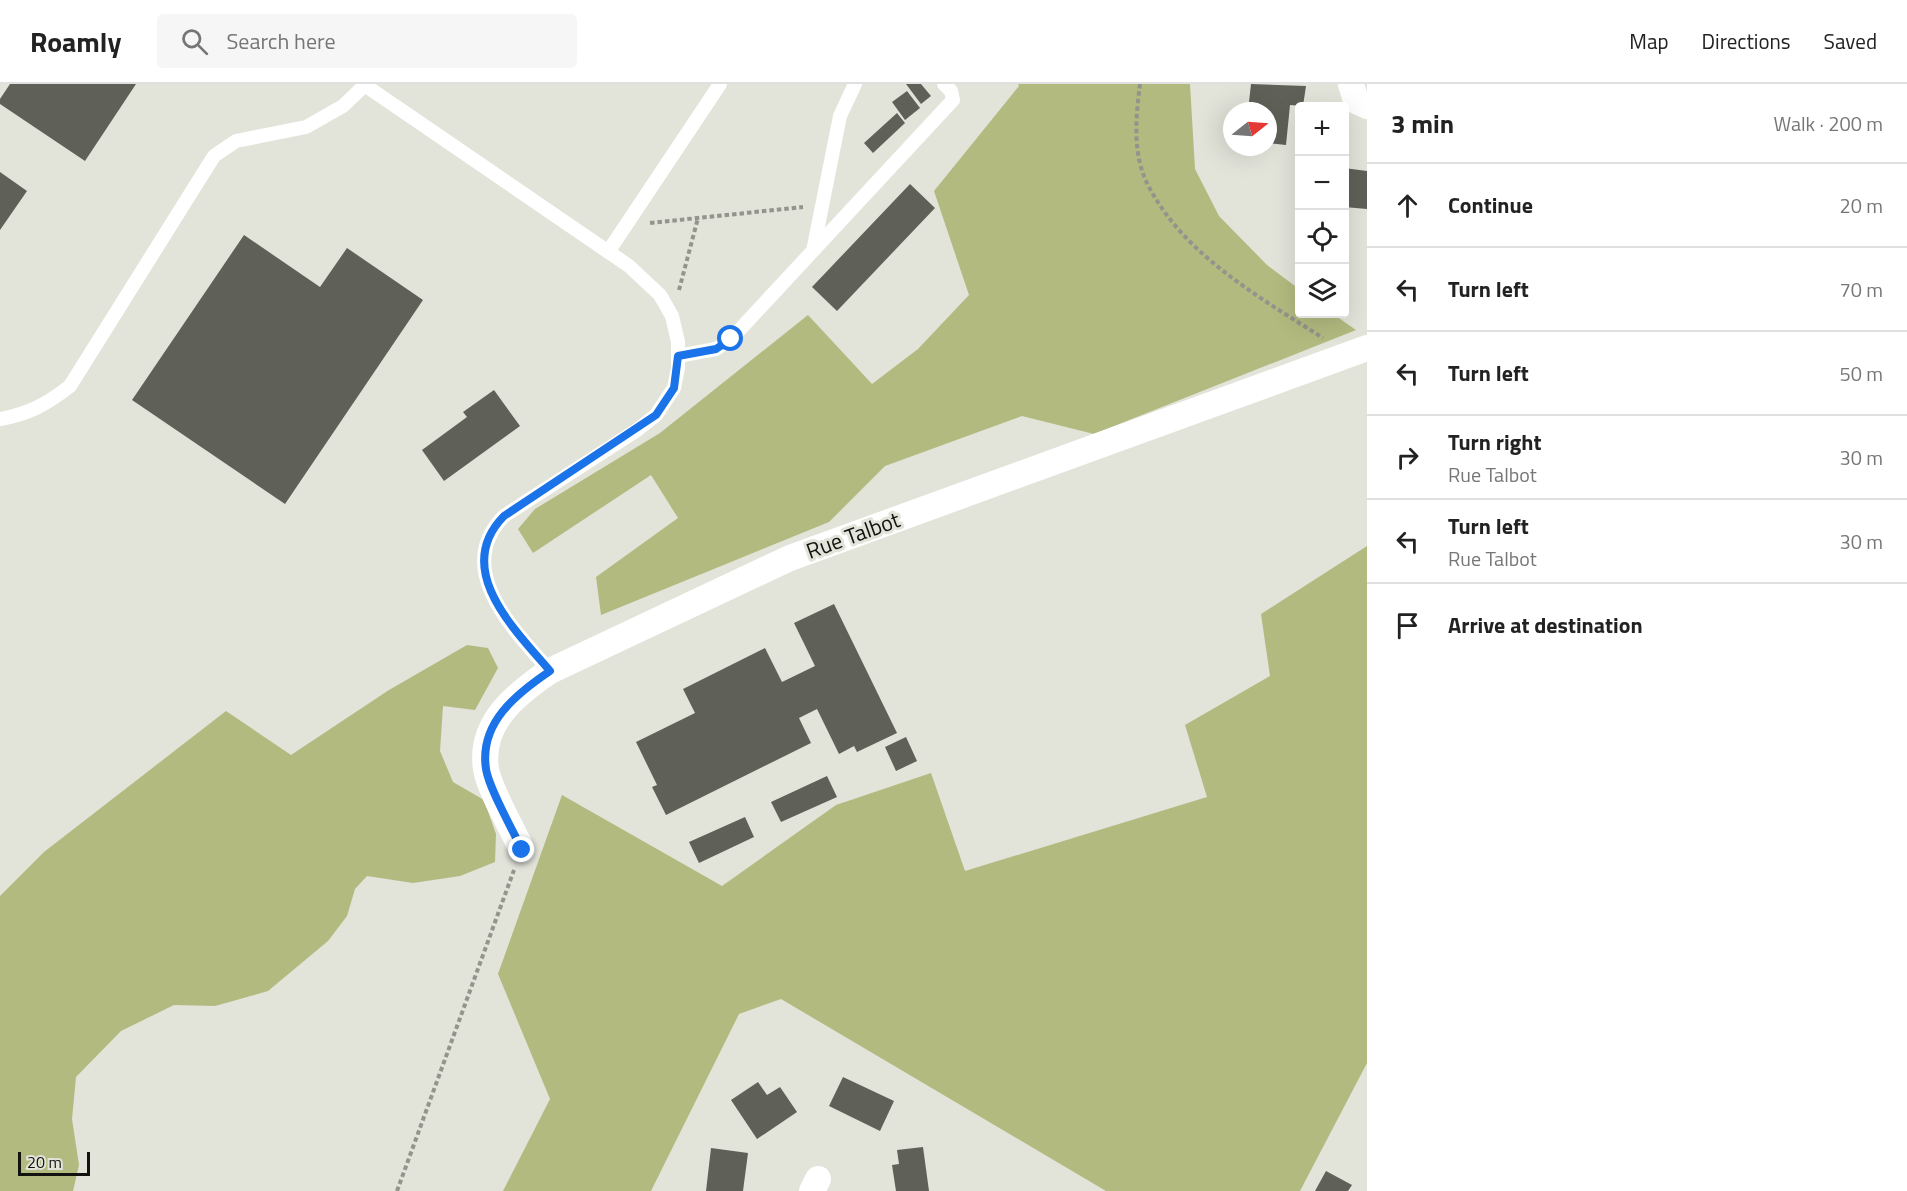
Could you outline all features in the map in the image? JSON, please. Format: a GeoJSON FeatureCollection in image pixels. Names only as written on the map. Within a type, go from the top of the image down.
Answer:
{"type":"FeatureCollection","features":[{"type":"Feature","properties":{"kind":"street"},"geometry":{"type":"LineString","coordinates":[[1351,84],[1356,101],[1367,106]]}},
{"type":"Feature","properties":{"kind":"street","name":"Rue Talbot"},"geometry":{"type":"LineString","coordinates":[[522,850],[486,771],[485,748],[493,724],[519,691],[550,671],[790,558],[1357,351]]}},
{"type":"Feature","properties":{"kind":"lane"},"geometry":{"type":"LineString","coordinates":[[608,252],[720,84]]}},
{"type":"Feature","properties":{"kind":"lane"},"geometry":{"type":"LineString","coordinates":[[813,251],[840,116],[855,84]]}},
{"type":"Feature","properties":{"kind":"lane"},"geometry":{"type":"LineString","coordinates":[[678,356],[716,349],[731,339],[953,100],[951,91],[944,84]]}},
{"type":"Feature","properties":{"kind":"lane"},"geometry":{"type":"LineString","coordinates":[[0,420],[26,415],[50,402],[70,386],[214,156],[236,141],[306,127],[343,106],[366,85],[629,266],[660,296],[672,315],[678,356],[674,388],[656,415],[504,516],[491,529],[483,551],[487,577],[503,616],[550,671]]}},
{"type":"Feature","properties":{"kind":"path"},"geometry":{"type":"LineString","coordinates":[[1140,84],[1136,140],[1146,181],[1174,226],[1244,287],[1357,351]]}},
{"type":"Feature","properties":{"kind":"path"},"geometry":{"type":"LineString","coordinates":[[626,225],[822,205]]}},
{"type":"Feature","properties":{"kind":"path"},"geometry":{"type":"LineString","coordinates":[[672,315],[698,218]]}},
{"type":"Feature","properties":{"kind":"path"},"geometry":{"type":"LineString","coordinates":[[397,1191],[522,850]]}},
{"type":"Feature","properties":{"kind":"green space"},"geometry":{"type":"Polygon","coordinates":[[[1018,84],[1190,84],[1195,169],[1219,216],[1267,265],[1295,286],[1295,318],[1339,318],[1356,330],[1094,434],[1022,416],[885,466],[829,522],[601,615],[596,577],[678,518],[651,475],[533,553],[518,529],[535,509],[660,433],[808,315],[872,384],[918,349],[969,295],[934,191],[1019,86],[1018,84]]]}},
{"type":"Feature","properties":{"kind":"green space"},"geometry":{"type":"Polygon","coordinates":[[[1367,546],[1367,1063],[1300,1191],[1106,1191],[781,999],[739,1014],[651,1191],[503,1191],[550,1099],[498,974],[562,795],[722,886],[836,805],[931,773],[965,871],[1207,797],[1185,725],[1270,676],[1261,614],[1367,546]]]}},
{"type":"Feature","properties":{"kind":"green space"},"geometry":{"type":"Polygon","coordinates":[[[467,645],[488,648],[498,668],[475,710],[443,706],[440,751],[453,782],[484,800],[496,834],[495,862],[460,876],[413,883],[367,876],[355,889],[347,916],[328,941],[268,991],[215,1006],[174,1005],[121,1031],[76,1077],[72,1119],[79,1165],[73,1191],[0,1191],[0,896],[44,852],[226,711],[291,755],[389,690],[467,645]]]}},
{"type":"Feature","properties":{"kind":"building"},"geometry":{"type":"Polygon","coordinates":[[[10,84],[136,84],[85,161],[0,104],[0,99],[10,84]]]}},
{"type":"Feature","properties":{"kind":"building"},"geometry":{"type":"Polygon","coordinates":[[[906,84],[921,84],[931,96],[921,104],[906,84]]]}},
{"type":"Feature","properties":{"kind":"building"},"geometry":{"type":"Polygon","coordinates":[[[1251,84],[1306,86],[1304,102],[1295,102],[1295,105],[1290,105],[1286,145],[1277,144],[1277,102],[1249,102],[1251,84]]]}},
{"type":"Feature","properties":{"kind":"building"},"geometry":{"type":"Polygon","coordinates":[[[907,91],[920,108],[905,120],[892,102],[907,91]]]}},
{"type":"Feature","properties":{"kind":"building"},"geometry":{"type":"Polygon","coordinates":[[[897,113],[905,123],[873,153],[864,143],[897,113]]]}},
{"type":"Feature","properties":{"kind":"building"},"geometry":{"type":"Polygon","coordinates":[[[1349,169],[1367,171],[1367,209],[1349,207],[1349,169]]]}},
{"type":"Feature","properties":{"kind":"building"},"geometry":{"type":"Polygon","coordinates":[[[0,172],[27,191],[0,230],[0,172]]]}},
{"type":"Feature","properties":{"kind":"building"},"geometry":{"type":"Polygon","coordinates":[[[910,184],[935,208],[837,311],[812,287],[910,184]]]}},
{"type":"Feature","properties":{"kind":"building"},"geometry":{"type":"Polygon","coordinates":[[[244,235],[320,287],[347,248],[423,300],[285,504],[132,400],[244,235]]]}},
{"type":"Feature","properties":{"kind":"building"},"geometry":{"type":"Polygon","coordinates":[[[494,390],[520,426],[444,481],[422,450],[467,417],[463,412],[494,390]]]}},
{"type":"Feature","properties":{"kind":"building"},"geometry":{"type":"Polygon","coordinates":[[[834,604],[897,733],[857,752],[854,746],[839,754],[817,709],[799,718],[811,743],[666,815],[652,787],[657,785],[636,742],[695,713],[683,689],[765,648],[782,682],[815,666],[794,623],[834,604]]]}},
{"type":"Feature","properties":{"kind":"building"},"geometry":{"type":"Polygon","coordinates":[[[906,737],[917,761],[896,771],[885,747],[906,737]]]}},
{"type":"Feature","properties":{"kind":"building"},"geometry":{"type":"Polygon","coordinates":[[[827,776],[837,797],[781,822],[771,802],[827,776]]]}},
{"type":"Feature","properties":{"kind":"building"},"geometry":{"type":"Polygon","coordinates":[[[745,817],[754,837],[699,863],[689,842],[745,817]]]}},
{"type":"Feature","properties":{"kind":"building"},"geometry":{"type":"Polygon","coordinates":[[[843,1077],[894,1101],[880,1131],[829,1106],[843,1077]]]}},
{"type":"Feature","properties":{"kind":"building"},"geometry":{"type":"Polygon","coordinates":[[[758,1082],[767,1095],[780,1087],[797,1112],[757,1139],[731,1100],[758,1082]]]}},
{"type":"Feature","properties":{"kind":"building"},"geometry":{"type":"Polygon","coordinates":[[[923,1147],[929,1191],[896,1191],[892,1165],[899,1164],[897,1150],[923,1147]]]}},
{"type":"Feature","properties":{"kind":"building"},"geometry":{"type":"Polygon","coordinates":[[[711,1148],[748,1153],[743,1191],[706,1191],[711,1148]]]}},
{"type":"Feature","properties":{"kind":"building"},"geometry":{"type":"Polygon","coordinates":[[[1326,1171],[1352,1185],[1348,1191],[1315,1191],[1326,1171]]]}},
{"type":"Feature","properties":{"kind":"route"},"geometry":{"type":"LineString","coordinates":[[522,850],[486,771],[485,748],[493,724],[519,691],[550,671],[503,616],[496,603],[487,577],[483,551],[491,529],[504,516],[656,415],[674,388],[678,356],[716,349],[731,339]]}}]}
